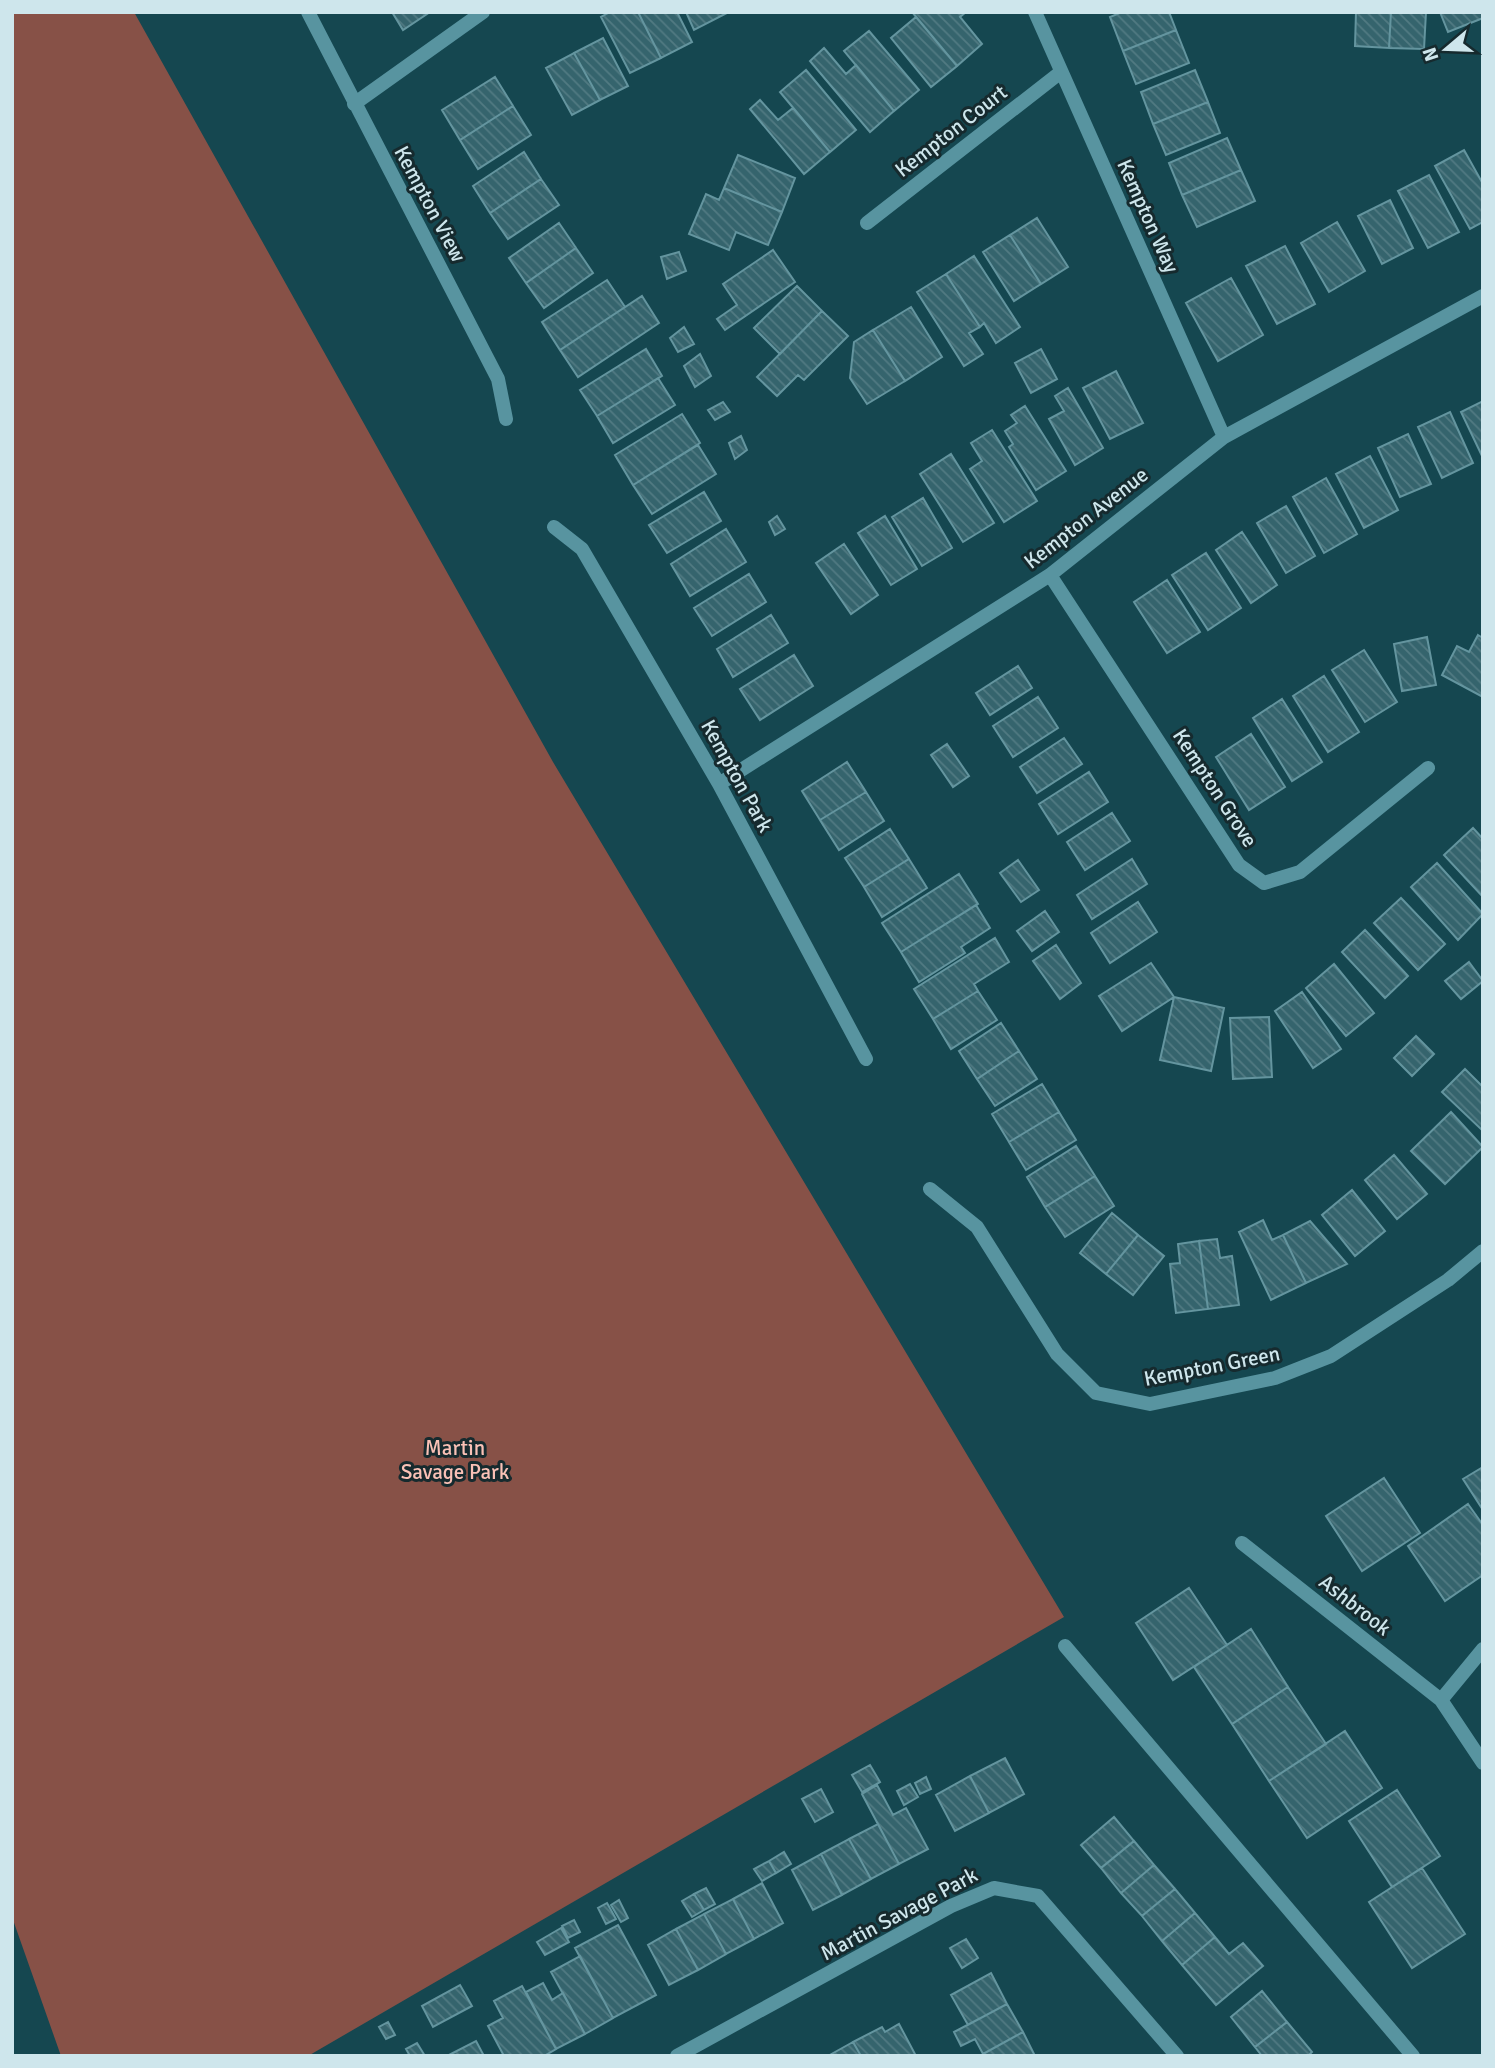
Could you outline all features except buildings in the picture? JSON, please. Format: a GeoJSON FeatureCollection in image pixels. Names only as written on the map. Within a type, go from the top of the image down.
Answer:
{"type":"FeatureCollection","features":[{"type":"Feature","properties":{"kind":"street","name":"Kempton View"},"geometry":{"type":"LineString","coordinates":[[308,12],[498,379],[506,419]]}},
{"type":"Feature","properties":{"kind":"street"},"geometry":{"type":"LineString","coordinates":[[354,104],[483,12]]}},
{"type":"Feature","properties":{"kind":"street","name":"Kempton Way"},"geometry":{"type":"LineString","coordinates":[[1035,12],[1224,437]]}},
{"type":"Feature","properties":{"kind":"street","name":"Kempton Court"},"geometry":{"type":"LineString","coordinates":[[867,223],[1060,72]]}},
{"type":"Feature","properties":{"kind":"street","name":"Kempton Avenue"},"geometry":{"type":"LineString","coordinates":[[719,784],[1050,575],[1224,437],[1483,296]]}},
{"type":"Feature","properties":{"kind":"street","name":"Kempton Park"},"geometry":{"type":"LineString","coordinates":[[554,527],[582,549],[719,784],[866,1059]]}},
{"type":"Feature","properties":{"kind":"street","name":"Kempton Grove"},"geometry":{"type":"LineString","coordinates":[[1050,575],[1239,865],[1264,883],[1300,872],[1428,768]]}},
{"type":"Feature","properties":{"kind":"street","name":"Kempton Green"},"geometry":{"type":"LineString","coordinates":[[930,1189],[977,1227],[1057,1354],[1097,1393],[1150,1404],[1275,1378],[1331,1356],[1448,1280],[1483,1251]]}},
{"type":"Feature","properties":{"kind":"street","name":"Ashbrook"},"geometry":{"type":"LineString","coordinates":[[1242,1543],[1441,1700],[1483,1763]]}},
{"type":"Feature","properties":{"kind":"street"},"geometry":{"type":"LineString","coordinates":[[1065,1646],[1413,2056]]}},
{"type":"Feature","properties":{"kind":"street"},"geometry":{"type":"LineString","coordinates":[[1441,1700],[1483,1649]]}},
{"type":"Feature","properties":{"kind":"street","name":"Martin Savage Park"},"geometry":{"type":"LineString","coordinates":[[677,2056],[951,1906],[994,1888],[1038,1896],[1171,2054]]}},
{"type":"Feature","properties":{"kind":"green space","name":"Martin Savage Park"},"geometry":{"type":"Polygon","coordinates":[[[12,12],[134,12],[553,762],[1064,1617],[308,2056],[61,2056],[12,1917],[12,12]]]}}]}
